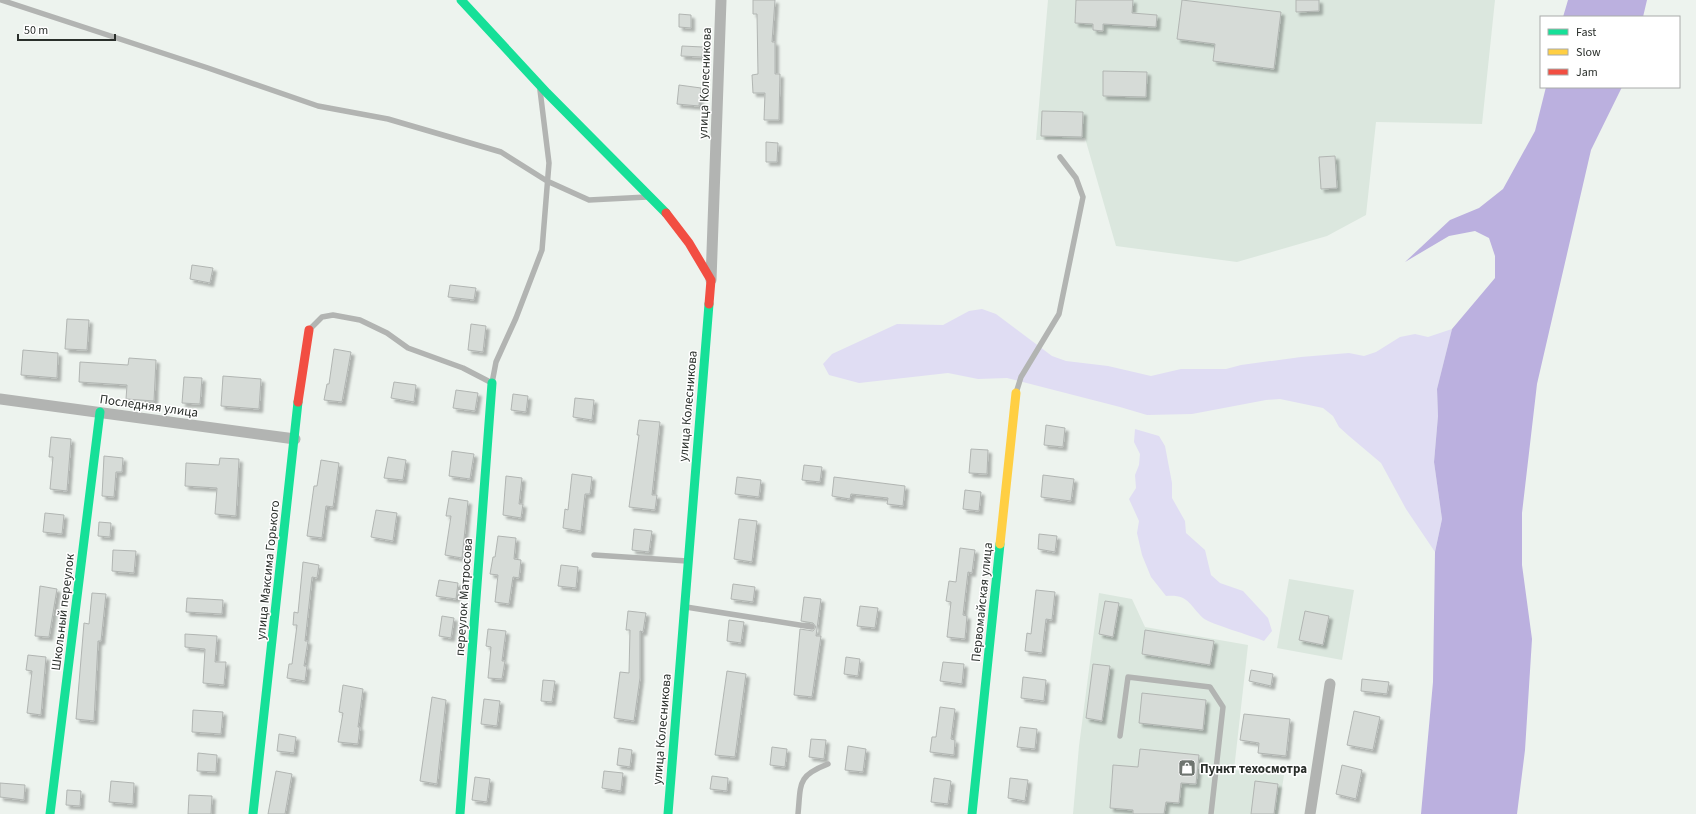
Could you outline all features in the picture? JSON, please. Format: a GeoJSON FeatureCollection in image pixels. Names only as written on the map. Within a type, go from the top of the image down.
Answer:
{"type":"FeatureCollection","features":[{"type":"Feature","properties":{"kind":"street"},"geometry":{"type":"LineString","coordinates":[[461,0],[539,84],[668,214],[689,243],[711,280]]}},
{"type":"Feature","properties":{"kind":"street","name":"улица Колесникова"},"geometry":{"type":"LineString","coordinates":[[668,814],[711,280],[721,0]]}},
{"type":"Feature","properties":{"kind":"street","name":"улица Максима Горького"},"geometry":{"type":"LineString","coordinates":[[253,814],[295,439],[309,330]]}},
{"type":"Feature","properties":{"kind":"street","name":"переулок Матросова"},"geometry":{"type":"LineString","coordinates":[[460,814],[492,383]]}},
{"type":"Feature","properties":{"kind":"street","name":"Первомайская улица"},"geometry":{"type":"LineString","coordinates":[[972,814],[1016,393]]}},
{"type":"Feature","properties":{"kind":"street","name":"Последняя улица"},"geometry":{"type":"LineString","coordinates":[[0,399],[295,439]]}},
{"type":"Feature","properties":{"kind":"street","name":"Школьный переулок"},"geometry":{"type":"LineString","coordinates":[[50,814],[100,412]]}},
{"type":"Feature","properties":{"kind":"street"},"geometry":{"type":"LineString","coordinates":[[1310,814],[1330,684]]}},
{"type":"Feature","properties":{"kind":"lane"},"geometry":{"type":"LineString","coordinates":[[0,7],[1,0],[318,106],[388,120],[501,152],[547,181],[589,200],[650,197]]}},
{"type":"Feature","properties":{"kind":"lane"},"geometry":{"type":"LineString","coordinates":[[309,330],[322,317],[333,315],[360,320],[387,333],[408,348],[463,368],[492,383],[496,362],[516,318],[542,250],[549,163],[539,84]]}},
{"type":"Feature","properties":{"kind":"lane"},"geometry":{"type":"LineString","coordinates":[[1016,393],[1027,367],[1059,314],[1083,197],[1076,178],[1060,157]]}},
{"type":"Feature","properties":{"kind":"lane"},"geometry":{"type":"LineString","coordinates":[[594,555],[688,561]]}},
{"type":"Feature","properties":{"kind":"lane"},"geometry":{"type":"LineString","coordinates":[[685,607],[812,627]]}},
{"type":"Feature","properties":{"kind":"lane"},"geometry":{"type":"LineString","coordinates":[[1120,736],[1128,677],[1210,687],[1223,707],[1211,814]]}},
{"type":"Feature","properties":{"kind":"lane"},"geometry":{"type":"LineString","coordinates":[[798,814],[801,783],[805,776],[811,770],[828,764]]}},
{"type":"Feature","properties":{"kind":"shaded area"},"geometry":{"type":"Polygon","coordinates":[[[1048,0],[1495,0],[1482,124],[1376,122],[1366,215],[1327,236],[1237,262],[1116,246],[1085,138],[1036,140],[1048,0]]]}},
{"type":"Feature","properties":{"kind":"shaded area"},"geometry":{"type":"Polygon","coordinates":[[[1568,0],[1647,0],[1643,16],[1563,16],[1568,0]]]}},
{"type":"Feature","properties":{"kind":"shaded area"},"geometry":{"type":"Polygon","coordinates":[[[1546,88],[1622,88],[1591,150],[1537,384],[1522,513],[1522,565],[1532,639],[1525,750],[1517,814],[1421,814],[1433,682],[1435,552],[1442,519],[1434,462],[1438,416],[1437,389],[1452,329],[1495,278],[1495,256],[1489,238],[1475,231],[1449,236],[1405,262],[1450,220],[1479,208],[1503,189],[1535,131],[1546,88]]]}},
{"type":"Feature","properties":{"kind":"shaded area"},"geometry":{"type":"Polygon","coordinates":[[[982,309],[996,314],[1052,356],[1066,361],[1108,366],[1151,376],[1181,369],[1226,369],[1241,365],[1301,357],[1349,353],[1364,356],[1376,352],[1400,337],[1415,334],[1428,337],[1452,329],[1437,389],[1438,416],[1434,462],[1442,519],[1435,552],[1406,509],[1381,463],[1339,427],[1333,416],[1323,408],[1280,399],[1266,400],[1192,414],[1147,415],[1007,378],[978,379],[948,373],[859,383],[829,375],[823,364],[832,354],[897,324],[943,325],[969,311],[982,309]]]}},
{"type":"Feature","properties":{"kind":"shaded area"},"geometry":{"type":"Polygon","coordinates":[[[1135,429],[1159,436],[1165,446],[1172,483],[1172,498],[1185,521],[1186,533],[1205,550],[1211,575],[1220,583],[1243,591],[1268,618],[1272,631],[1264,641],[1207,621],[1188,601],[1180,597],[1166,596],[1151,577],[1142,555],[1137,533],[1139,521],[1129,499],[1136,488],[1135,475],[1139,465],[1140,454],[1134,442],[1135,429]]]}},
{"type":"Feature","properties":{"kind":"shaded area"},"geometry":{"type":"Polygon","coordinates":[[[1289,579],[1354,590],[1342,660],[1277,648],[1289,579]]]}},
{"type":"Feature","properties":{"kind":"shaded area"},"geometry":{"type":"Polygon","coordinates":[[[1099,593],[1132,599],[1145,627],[1248,645],[1234,770],[1284,775],[1278,814],[1073,814],[1079,746],[1099,593]]]}},
{"type":"Feature","properties":{"kind":"building"},"geometry":{"type":"Polygon","coordinates":[[[753,0],[775,0],[772,42],[775,42],[775,74],[780,74],[779,120],[764,120],[765,93],[753,93],[752,75],[758,74],[757,14],[753,14],[753,0]]]}},
{"type":"Feature","properties":{"kind":"building"},"geometry":{"type":"Polygon","coordinates":[[[1076,0],[1133,0],[1132,13],[1157,15],[1156,27],[1103,24],[1103,31],[1093,30],[1093,24],[1075,23],[1076,0]]]}},
{"type":"Feature","properties":{"kind":"building"},"geometry":{"type":"Polygon","coordinates":[[[1182,0],[1281,12],[1274,69],[1213,61],[1215,44],[1177,39],[1182,0]]]}},
{"type":"Feature","properties":{"kind":"building"},"geometry":{"type":"Polygon","coordinates":[[[1296,0],[1319,0],[1319,11],[1296,12],[1296,0]]]}},
{"type":"Feature","properties":{"kind":"building"},"geometry":{"type":"Polygon","coordinates":[[[679,14],[691,15],[691,28],[679,27],[679,14]]]}},
{"type":"Feature","properties":{"kind":"building"},"geometry":{"type":"Polygon","coordinates":[[[682,46],[703,47],[702,57],[681,56],[682,46]]]}},
{"type":"Feature","properties":{"kind":"building"},"geometry":{"type":"Polygon","coordinates":[[[1103,71],[1147,72],[1146,97],[1103,96],[1103,71]]]}},
{"type":"Feature","properties":{"kind":"building"},"geometry":{"type":"Polygon","coordinates":[[[679,85],[701,88],[699,106],[677,104],[679,85]]]}},
{"type":"Feature","properties":{"kind":"building"},"geometry":{"type":"Polygon","coordinates":[[[1042,111],[1083,112],[1082,137],[1041,136],[1042,111]]]}},
{"type":"Feature","properties":{"kind":"building"},"geometry":{"type":"Polygon","coordinates":[[[766,142],[778,143],[777,162],[766,162],[766,142]]]}},
{"type":"Feature","properties":{"kind":"building"},"geometry":{"type":"Polygon","coordinates":[[[1335,156],[1337,188],[1321,189],[1319,157],[1335,156]]]}},
{"type":"Feature","properties":{"kind":"building"},"geometry":{"type":"Polygon","coordinates":[[[192,265],[213,268],[210,283],[190,279],[192,265]]]}},
{"type":"Feature","properties":{"kind":"building"},"geometry":{"type":"Polygon","coordinates":[[[450,285],[476,288],[474,300],[448,297],[450,285]]]}},
{"type":"Feature","properties":{"kind":"building"},"geometry":{"type":"Polygon","coordinates":[[[67,319],[89,320],[87,350],[65,349],[67,319]]]}},
{"type":"Feature","properties":{"kind":"building"},"geometry":{"type":"Polygon","coordinates":[[[471,324],[486,326],[483,352],[468,350],[471,324]]]}},
{"type":"Feature","properties":{"kind":"building"},"geometry":{"type":"Polygon","coordinates":[[[334,349],[351,352],[342,402],[324,400],[327,384],[329,384],[334,349]]]}},
{"type":"Feature","properties":{"kind":"building"},"geometry":{"type":"Polygon","coordinates":[[[23,350],[58,353],[57,378],[21,375],[23,350]]]}},
{"type":"Feature","properties":{"kind":"building"},"geometry":{"type":"Polygon","coordinates":[[[129,358],[156,360],[154,401],[126,399],[127,385],[79,382],[80,362],[128,365],[129,358]]]}},
{"type":"Feature","properties":{"kind":"building"},"geometry":{"type":"Polygon","coordinates":[[[223,376],[261,379],[259,409],[221,406],[223,376]]]}},
{"type":"Feature","properties":{"kind":"building"},"geometry":{"type":"Polygon","coordinates":[[[184,377],[202,378],[200,404],[182,403],[184,377]]]}},
{"type":"Feature","properties":{"kind":"building"},"geometry":{"type":"Polygon","coordinates":[[[394,382],[416,385],[414,402],[391,398],[394,382]]]}},
{"type":"Feature","properties":{"kind":"building"},"geometry":{"type":"Polygon","coordinates":[[[456,390],[478,393],[475,411],[453,408],[456,390]]]}},
{"type":"Feature","properties":{"kind":"building"},"geometry":{"type":"Polygon","coordinates":[[[513,394],[528,396],[526,412],[511,410],[513,394]]]}},
{"type":"Feature","properties":{"kind":"building"},"geometry":{"type":"Polygon","coordinates":[[[575,398],[594,400],[592,420],[573,417],[575,398]]]}},
{"type":"Feature","properties":{"kind":"building"},"geometry":{"type":"Polygon","coordinates":[[[639,420],[660,422],[652,495],[657,495],[655,510],[629,507],[639,435],[637,435],[639,420]]]}},
{"type":"Feature","properties":{"kind":"building"},"geometry":{"type":"Polygon","coordinates":[[[1046,425],[1065,428],[1063,447],[1044,445],[1046,425]]]}},
{"type":"Feature","properties":{"kind":"building"},"geometry":{"type":"Polygon","coordinates":[[[51,437],[71,439],[67,491],[50,489],[53,457],[49,457],[51,437]]]}},
{"type":"Feature","properties":{"kind":"building"},"geometry":{"type":"Polygon","coordinates":[[[971,449],[988,450],[987,474],[969,473],[971,449]]]}},
{"type":"Feature","properties":{"kind":"building"},"geometry":{"type":"Polygon","coordinates":[[[452,451],[474,454],[470,479],[449,476],[452,451]]]}},
{"type":"Feature","properties":{"kind":"building"},"geometry":{"type":"Polygon","coordinates":[[[104,456],[123,458],[122,472],[116,472],[114,497],[102,496],[104,456]]]}},
{"type":"Feature","properties":{"kind":"building"},"geometry":{"type":"Polygon","coordinates":[[[388,457],[406,460],[403,480],[384,478],[388,457]]]}},
{"type":"Feature","properties":{"kind":"building"},"geometry":{"type":"Polygon","coordinates":[[[220,458],[239,459],[236,516],[215,514],[217,488],[185,486],[186,463],[219,465],[220,458]]]}},
{"type":"Feature","properties":{"kind":"building"},"geometry":{"type":"Polygon","coordinates":[[[321,460],[339,463],[333,507],[326,506],[322,538],[307,536],[314,486],[317,486],[321,460]]]}},
{"type":"Feature","properties":{"kind":"building"},"geometry":{"type":"Polygon","coordinates":[[[804,465],[822,467],[820,482],[802,480],[804,465]]]}},
{"type":"Feature","properties":{"kind":"building"},"geometry":{"type":"Polygon","coordinates":[[[572,474],[592,477],[590,494],[585,494],[581,531],[563,528],[565,509],[568,510],[572,474]]]}},
{"type":"Feature","properties":{"kind":"building"},"geometry":{"type":"Polygon","coordinates":[[[1043,475],[1074,479],[1071,501],[1041,497],[1043,475]]]}},
{"type":"Feature","properties":{"kind":"building"},"geometry":{"type":"Polygon","coordinates":[[[506,476],[522,478],[519,504],[523,504],[521,518],[503,515],[506,476]]]}},
{"type":"Feature","properties":{"kind":"building"},"geometry":{"type":"Polygon","coordinates":[[[737,477],[761,480],[759,497],[735,494],[737,477]]]}},
{"type":"Feature","properties":{"kind":"building"},"geometry":{"type":"Polygon","coordinates":[[[834,477],[905,486],[903,506],[887,504],[888,498],[851,494],[850,499],[832,496],[834,477]]]}},
{"type":"Feature","properties":{"kind":"building"},"geometry":{"type":"Polygon","coordinates":[[[965,490],[981,492],[979,511],[963,509],[965,490]]]}},
{"type":"Feature","properties":{"kind":"building"},"geometry":{"type":"Polygon","coordinates":[[[449,498],[468,501],[462,558],[445,555],[451,516],[446,516],[449,498]]]}},
{"type":"Feature","properties":{"kind":"building"},"geometry":{"type":"Polygon","coordinates":[[[376,510],[397,513],[393,541],[371,537],[376,510]]]}},
{"type":"Feature","properties":{"kind":"building"},"geometry":{"type":"Polygon","coordinates":[[[45,513],[64,515],[62,534],[43,532],[45,513]]]}},
{"type":"Feature","properties":{"kind":"building"},"geometry":{"type":"Polygon","coordinates":[[[739,519],[757,521],[752,562],[734,559],[739,519]]]}},
{"type":"Feature","properties":{"kind":"building"},"geometry":{"type":"Polygon","coordinates":[[[99,522],[111,523],[110,537],[98,536],[99,522]]]}},
{"type":"Feature","properties":{"kind":"building"},"geometry":{"type":"Polygon","coordinates":[[[634,529],[652,531],[649,552],[632,550],[634,529]]]}},
{"type":"Feature","properties":{"kind":"building"},"geometry":{"type":"Polygon","coordinates":[[[1039,534],[1057,536],[1055,552],[1038,549],[1039,534]]]}},
{"type":"Feature","properties":{"kind":"building"},"geometry":{"type":"Polygon","coordinates":[[[498,536],[516,538],[514,559],[521,560],[519,578],[513,577],[509,604],[495,602],[498,575],[490,574],[493,557],[495,557],[498,536]]]}},
{"type":"Feature","properties":{"kind":"building"},"geometry":{"type":"Polygon","coordinates":[[[960,548],[975,550],[972,573],[968,572],[963,615],[967,616],[965,639],[947,637],[951,602],[946,601],[949,581],[956,582],[960,548]]]}},
{"type":"Feature","properties":{"kind":"building"},"geometry":{"type":"Polygon","coordinates":[[[113,550],[136,551],[134,573],[112,571],[113,550]]]}},
{"type":"Feature","properties":{"kind":"building"},"geometry":{"type":"Polygon","coordinates":[[[303,562],[319,565],[317,578],[312,577],[305,641],[308,641],[304,666],[307,666],[305,681],[287,678],[289,664],[292,664],[297,625],[293,625],[294,612],[298,613],[303,562]]]}},
{"type":"Feature","properties":{"kind":"building"},"geometry":{"type":"Polygon","coordinates":[[[561,565],[578,567],[576,588],[558,586],[561,565]]]}},
{"type":"Feature","properties":{"kind":"building"},"geometry":{"type":"Polygon","coordinates":[[[439,580],[458,583],[456,599],[436,596],[439,580]]]}},
{"type":"Feature","properties":{"kind":"building"},"geometry":{"type":"Polygon","coordinates":[[[733,584],[755,587],[753,602],[731,599],[733,584]]]}},
{"type":"Feature","properties":{"kind":"building"},"geometry":{"type":"Polygon","coordinates":[[[40,586],[57,589],[49,637],[35,636],[40,586]]]}},
{"type":"Feature","properties":{"kind":"building"},"geometry":{"type":"Polygon","coordinates":[[[1036,590],[1055,592],[1052,620],[1046,619],[1042,653],[1025,651],[1027,633],[1031,634],[1036,590]]]}},
{"type":"Feature","properties":{"kind":"building"},"geometry":{"type":"Polygon","coordinates":[[[92,593],[106,594],[101,641],[98,641],[94,721],[76,719],[84,623],[89,624],[92,593]]]}},
{"type":"Feature","properties":{"kind":"building"},"geometry":{"type":"Polygon","coordinates":[[[804,597],[821,599],[816,636],[821,636],[812,697],[794,695],[800,629],[813,631],[816,627],[813,623],[801,621],[804,597]]]}},
{"type":"Feature","properties":{"kind":"building"},"geometry":{"type":"Polygon","coordinates":[[[187,598],[223,600],[222,614],[186,612],[187,598]]]}},
{"type":"Feature","properties":{"kind":"building"},"geometry":{"type":"Polygon","coordinates":[[[1105,601],[1119,603],[1113,637],[1099,634],[1105,601]]]}},
{"type":"Feature","properties":{"kind":"building"},"geometry":{"type":"Polygon","coordinates":[[[860,606],[878,608],[875,628],[857,626],[860,606]]]}},
{"type":"Feature","properties":{"kind":"building"},"geometry":{"type":"Polygon","coordinates":[[[628,611],[646,613],[643,632],[640,631],[640,678],[634,721],[614,718],[620,672],[629,673],[630,630],[626,630],[628,611]]]}},
{"type":"Feature","properties":{"kind":"building"},"geometry":{"type":"Polygon","coordinates":[[[1305,611],[1329,616],[1323,645],[1299,640],[1305,611]]]}},
{"type":"Feature","properties":{"kind":"building"},"geometry":{"type":"Polygon","coordinates":[[[442,616],[454,618],[451,638],[439,636],[442,616]]]}},
{"type":"Feature","properties":{"kind":"building"},"geometry":{"type":"Polygon","coordinates":[[[729,620],[744,622],[741,643],[727,641],[729,620]]]}},
{"type":"Feature","properties":{"kind":"building"},"geometry":{"type":"Polygon","coordinates":[[[488,629],[506,631],[502,661],[505,661],[502,679],[488,678],[491,647],[486,646],[488,629]]]}},
{"type":"Feature","properties":{"kind":"building"},"geometry":{"type":"Polygon","coordinates":[[[1145,630],[1214,641],[1210,665],[1142,654],[1145,630]]]}},
{"type":"Feature","properties":{"kind":"building"},"geometry":{"type":"Polygon","coordinates":[[[185,634],[217,636],[215,662],[226,662],[224,685],[203,683],[205,649],[185,647],[185,634]]]}},
{"type":"Feature","properties":{"kind":"building"},"geometry":{"type":"Polygon","coordinates":[[[28,655],[46,657],[41,715],[27,713],[32,671],[26,670],[28,655]]]}},
{"type":"Feature","properties":{"kind":"building"},"geometry":{"type":"Polygon","coordinates":[[[846,657],[860,659],[858,676],[844,674],[846,657]]]}},
{"type":"Feature","properties":{"kind":"building"},"geometry":{"type":"Polygon","coordinates":[[[943,662],[964,664],[962,684],[940,681],[943,662]]]}},
{"type":"Feature","properties":{"kind":"building"},"geometry":{"type":"Polygon","coordinates":[[[1093,664],[1110,666],[1102,721],[1086,718],[1093,664]]]}},
{"type":"Feature","properties":{"kind":"building"},"geometry":{"type":"Polygon","coordinates":[[[1251,670],[1273,674],[1271,686],[1249,681],[1251,670]]]}},
{"type":"Feature","properties":{"kind":"building"},"geometry":{"type":"Polygon","coordinates":[[[727,671],[746,674],[735,757],[715,755],[727,671]]]}},
{"type":"Feature","properties":{"kind":"building"},"geometry":{"type":"Polygon","coordinates":[[[1023,677],[1046,680],[1044,701],[1021,698],[1023,677]]]}},
{"type":"Feature","properties":{"kind":"building"},"geometry":{"type":"Polygon","coordinates":[[[1362,679],[1389,682],[1387,694],[1361,691],[1362,679]]]}},
{"type":"Feature","properties":{"kind":"building"},"geometry":{"type":"Polygon","coordinates":[[[543,680],[555,681],[552,702],[541,701],[543,680]]]}},
{"type":"Feature","properties":{"kind":"building"},"geometry":{"type":"Polygon","coordinates":[[[343,685],[363,689],[358,727],[360,727],[358,744],[338,742],[343,713],[339,712],[343,685]]]}},
{"type":"Feature","properties":{"kind":"building"},"geometry":{"type":"Polygon","coordinates":[[[1142,693],[1206,700],[1203,730],[1139,723],[1142,693]]]}},
{"type":"Feature","properties":{"kind":"building"},"geometry":{"type":"Polygon","coordinates":[[[432,697],[446,700],[437,784],[420,781],[432,697]]]}},
{"type":"Feature","properties":{"kind":"building"},"geometry":{"type":"Polygon","coordinates":[[[484,699],[500,701],[497,726],[481,724],[484,699]]]}},
{"type":"Feature","properties":{"kind":"building"},"geometry":{"type":"Polygon","coordinates":[[[940,707],[955,709],[951,739],[955,740],[954,755],[930,752],[932,737],[936,737],[940,707]]]}},
{"type":"Feature","properties":{"kind":"building"},"geometry":{"type":"Polygon","coordinates":[[[193,710],[223,712],[221,734],[192,732],[193,710]]]}},
{"type":"Feature","properties":{"kind":"building"},"geometry":{"type":"Polygon","coordinates":[[[1354,711],[1380,717],[1373,750],[1347,745],[1354,711]]]}},
{"type":"Feature","properties":{"kind":"building"},"geometry":{"type":"Polygon","coordinates":[[[1244,714],[1290,719],[1286,756],[1258,753],[1259,743],[1240,740],[1244,714]]]}},
{"type":"Feature","properties":{"kind":"building"},"geometry":{"type":"Polygon","coordinates":[[[1020,727],[1037,729],[1035,749],[1017,747],[1020,727]]]}},
{"type":"Feature","properties":{"kind":"building"},"geometry":{"type":"Polygon","coordinates":[[[279,734],[296,737],[294,753],[277,751],[279,734]]]}},
{"type":"Feature","properties":{"kind":"building"},"geometry":{"type":"Polygon","coordinates":[[[811,739],[826,740],[824,759],[809,757],[811,739]]]}},
{"type":"Feature","properties":{"kind":"building"},"geometry":{"type":"Polygon","coordinates":[[[848,746],[866,749],[863,772],[845,770],[848,746]]]}},
{"type":"Feature","properties":{"kind":"building"},"geometry":{"type":"Polygon","coordinates":[[[772,747],[787,749],[785,767],[770,765],[772,747]]]}},
{"type":"Feature","properties":{"kind":"building"},"geometry":{"type":"Polygon","coordinates":[[[619,748],[632,750],[630,767],[617,765],[619,748]]]}},
{"type":"Feature","properties":{"kind":"building"},"geometry":{"type":"Polygon","coordinates":[[[1140,749],[1199,755],[1196,784],[1181,783],[1179,803],[1166,802],[1164,814],[1133,814],[1133,810],[1110,808],[1113,765],[1138,767],[1140,749]]]}},
{"type":"Feature","properties":{"kind":"building"},"geometry":{"type":"Polygon","coordinates":[[[198,753],[217,755],[216,772],[197,771],[198,753]]]}},
{"type":"Feature","properties":{"kind":"building"},"geometry":{"type":"Polygon","coordinates":[[[1342,765],[1362,770],[1356,799],[1336,794],[1342,765]]]}},
{"type":"Feature","properties":{"kind":"building"},"geometry":{"type":"Polygon","coordinates":[[[276,771],[292,774],[285,814],[268,814],[276,771]]]}},
{"type":"Feature","properties":{"kind":"building"},"geometry":{"type":"Polygon","coordinates":[[[604,771],[623,773],[621,791],[602,788],[604,771]]]}},
{"type":"Feature","properties":{"kind":"building"},"geometry":{"type":"Polygon","coordinates":[[[712,776],[728,778],[727,791],[710,789],[712,776]]]}},
{"type":"Feature","properties":{"kind":"building"},"geometry":{"type":"Polygon","coordinates":[[[475,777],[490,779],[487,802],[472,800],[475,777]]]}},
{"type":"Feature","properties":{"kind":"building"},"geometry":{"type":"Polygon","coordinates":[[[934,778],[951,781],[948,804],[931,802],[934,778]]]}},
{"type":"Feature","properties":{"kind":"building"},"geometry":{"type":"Polygon","coordinates":[[[1010,778],[1028,780],[1025,801],[1008,798],[1010,778]]]}},
{"type":"Feature","properties":{"kind":"building"},"geometry":{"type":"Polygon","coordinates":[[[111,781],[134,783],[133,804],[109,802],[111,781]]]}},
{"type":"Feature","properties":{"kind":"building"},"geometry":{"type":"Polygon","coordinates":[[[1255,781],[1278,784],[1274,814],[1251,814],[1255,781]]]}},
{"type":"Feature","properties":{"kind":"building"},"geometry":{"type":"Polygon","coordinates":[[[0,783],[25,785],[24,800],[0,797],[0,783]]]}},
{"type":"Feature","properties":{"kind":"building"},"geometry":{"type":"Polygon","coordinates":[[[67,790],[81,791],[80,806],[66,805],[67,790]]]}},
{"type":"Feature","properties":{"kind":"building"},"geometry":{"type":"Polygon","coordinates":[[[189,795],[212,796],[211,814],[188,814],[189,795]]]}},
{"type":"Feature","properties":{"kind":"traffic: fast"},"geometry":{"type":"LineString","coordinates":[[461,0],[547,93],[666,213]]}},
{"type":"Feature","properties":{"kind":"traffic: fast"},"geometry":{"type":"LineString","coordinates":[[668,814],[709,304]]}},
{"type":"Feature","properties":{"kind":"traffic: fast"},"geometry":{"type":"LineString","coordinates":[[460,814],[492,383]]}},
{"type":"Feature","properties":{"kind":"traffic: fast"},"geometry":{"type":"LineString","coordinates":[[253,814],[298,402]]}},
{"type":"Feature","properties":{"kind":"traffic: fast"},"geometry":{"type":"LineString","coordinates":[[50,814],[100,412]]}},
{"type":"Feature","properties":{"kind":"traffic: fast"},"geometry":{"type":"LineString","coordinates":[[972,814],[1000,544]]}},
{"type":"Feature","properties":{"kind":"traffic: slow"},"geometry":{"type":"LineString","coordinates":[[1000,544],[1016,393]]}},
{"type":"Feature","properties":{"kind":"traffic: jam"},"geometry":{"type":"LineString","coordinates":[[666,213],[689,243],[711,280],[709,304]]}},
{"type":"Feature","properties":{"kind":"traffic: jam"},"geometry":{"type":"LineString","coordinates":[[298,402],[309,330]]}},
{"type":"Feature","properties":{"kind":"place","name":"Пункт техосмотра"},"geometry":{"type":"Point","coordinates":[1187,768]}}]}
